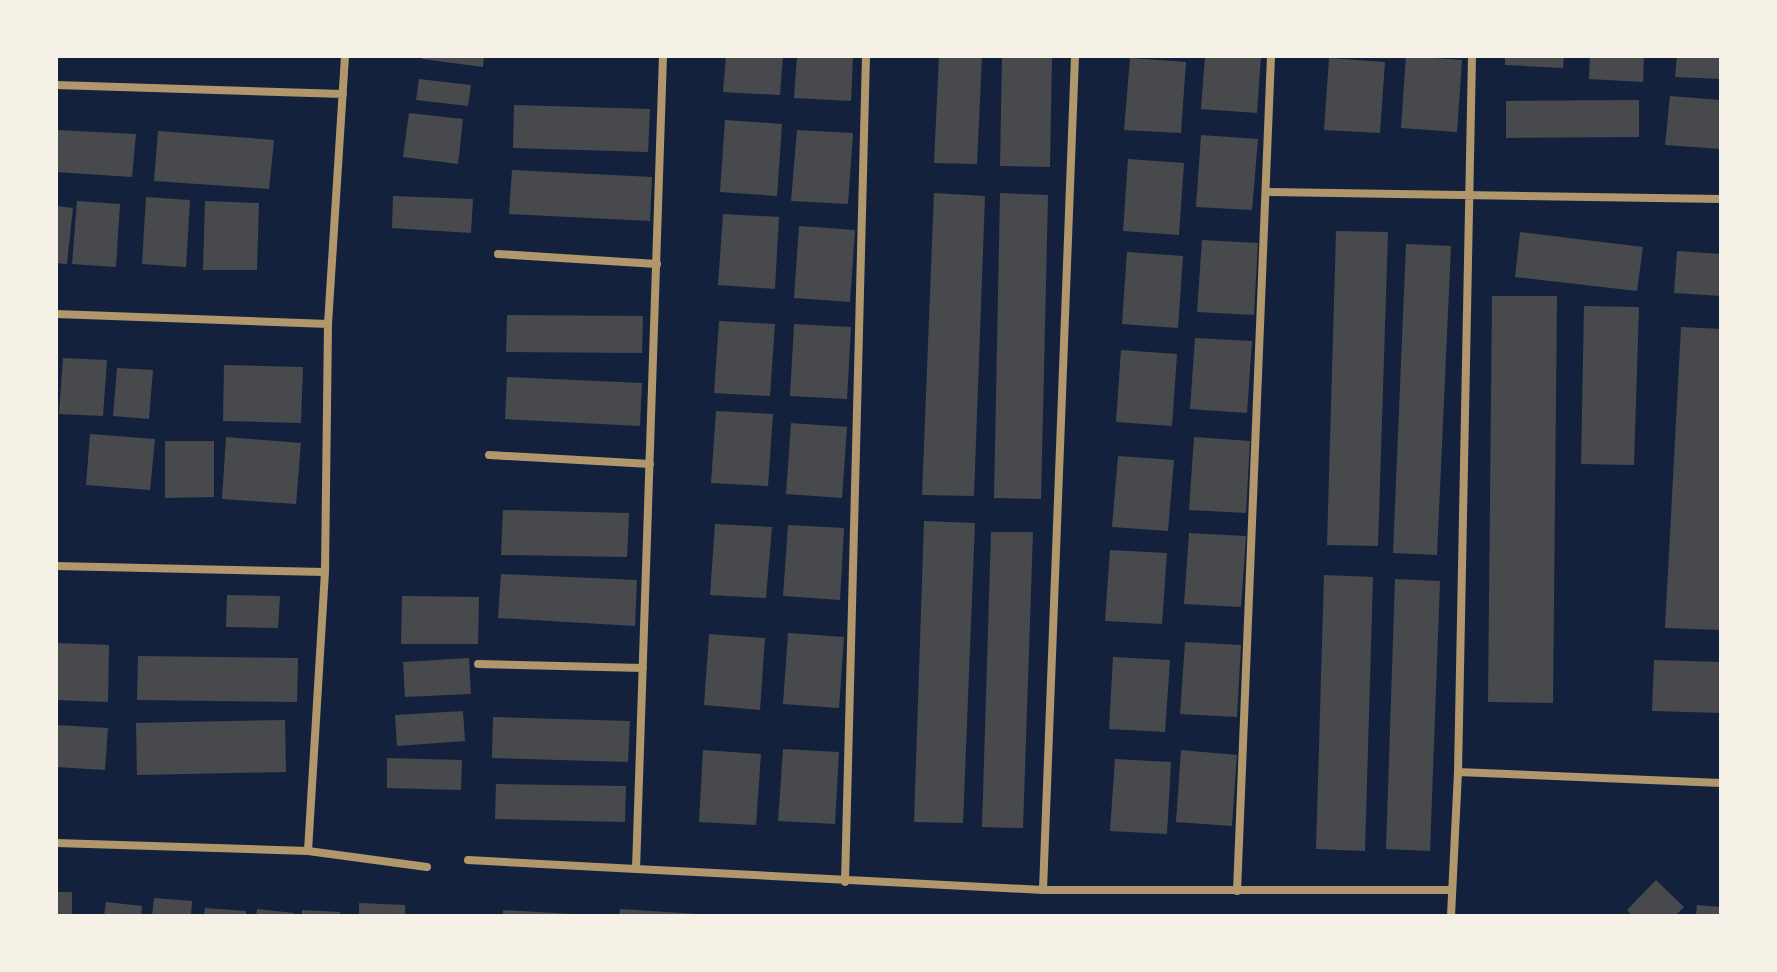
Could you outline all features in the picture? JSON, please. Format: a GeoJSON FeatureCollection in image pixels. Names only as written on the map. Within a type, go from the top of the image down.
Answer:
{"type":"FeatureCollection","features":[{"type":"Feature","properties":{"kind":"street"},"geometry":{"type":"LineString","coordinates":[[308,851],[325,572],[328,324],[345,56]]}},
{"type":"Feature","properties":{"kind":"street"},"geometry":{"type":"LineString","coordinates":[[636,869],[663,56]]}},
{"type":"Feature","properties":{"kind":"street"},"geometry":{"type":"LineString","coordinates":[[845,882],[866,56]]}},
{"type":"Feature","properties":{"kind":"street"},"geometry":{"type":"LineString","coordinates":[[1043,890],[1075,56]]}},
{"type":"Feature","properties":{"kind":"street"},"geometry":{"type":"LineString","coordinates":[[1237,891],[1271,56]]}},
{"type":"Feature","properties":{"kind":"street"},"geometry":{"type":"LineString","coordinates":[[1451,916],[1458,772],[1472,56]]}},
{"type":"Feature","properties":{"kind":"street"},"geometry":{"type":"LineString","coordinates":[[56,85],[343,94]]}},
{"type":"Feature","properties":{"kind":"street"},"geometry":{"type":"LineString","coordinates":[[1267,192],[1721,199]]}},
{"type":"Feature","properties":{"kind":"street"},"geometry":{"type":"LineString","coordinates":[[498,254],[657,264]]}},
{"type":"Feature","properties":{"kind":"street"},"geometry":{"type":"LineString","coordinates":[[56,314],[328,324]]}},
{"type":"Feature","properties":{"kind":"street"},"geometry":{"type":"LineString","coordinates":[[489,455],[650,464]]}},
{"type":"Feature","properties":{"kind":"street"},"geometry":{"type":"LineString","coordinates":[[56,566],[325,572]]}},
{"type":"Feature","properties":{"kind":"street"},"geometry":{"type":"LineString","coordinates":[[478,664],[643,668]]}},
{"type":"Feature","properties":{"kind":"street"},"geometry":{"type":"LineString","coordinates":[[1458,772],[1721,783]]}},
{"type":"Feature","properties":{"kind":"street"},"geometry":{"type":"LineString","coordinates":[[56,843],[308,851],[427,867]]}},
{"type":"Feature","properties":{"kind":"street"},"geometry":{"type":"LineString","coordinates":[[468,860],[1043,890],[1452,890]]}},
{"type":"Feature","properties":{"kind":"building"},"geometry":{"type":"Polygon","coordinates":[[[422,56],[484,56],[483,67],[422,59],[422,56]]]}},
{"type":"Feature","properties":{"kind":"building"},"geometry":{"type":"Polygon","coordinates":[[[726,56],[783,56],[780,95],[723,92],[726,56]]]}},
{"type":"Feature","properties":{"kind":"building"},"geometry":{"type":"Polygon","coordinates":[[[797,56],[853,56],[851,101],[794,98],[797,56]]]}},
{"type":"Feature","properties":{"kind":"building"},"geometry":{"type":"Polygon","coordinates":[[[939,56],[982,56],[977,164],[934,163],[939,56]]]}},
{"type":"Feature","properties":{"kind":"building"},"geometry":{"type":"Polygon","coordinates":[[[1002,56],[1052,56],[1050,167],[1000,166],[1002,56]]]}},
{"type":"Feature","properties":{"kind":"building"},"geometry":{"type":"Polygon","coordinates":[[[1205,56],[1261,56],[1257,113],[1201,109],[1205,56]]]}},
{"type":"Feature","properties":{"kind":"building"},"geometry":{"type":"Polygon","coordinates":[[[1406,56],[1462,60],[1457,132],[1401,128],[1406,56]]]}},
{"type":"Feature","properties":{"kind":"building"},"geometry":{"type":"Polygon","coordinates":[[[1505,56],[1564,56],[1563,68],[1505,65],[1505,56]]]}},
{"type":"Feature","properties":{"kind":"building"},"geometry":{"type":"Polygon","coordinates":[[[1590,56],[1644,56],[1643,82],[1589,79],[1590,56]]]}},
{"type":"Feature","properties":{"kind":"building"},"geometry":{"type":"Polygon","coordinates":[[[1677,56],[1721,56],[1721,79],[1675,77],[1677,56]]]}},
{"type":"Feature","properties":{"kind":"building"},"geometry":{"type":"Polygon","coordinates":[[[1130,58],[1186,62],[1181,133],[1124,130],[1130,58]]]}},
{"type":"Feature","properties":{"kind":"building"},"geometry":{"type":"Polygon","coordinates":[[[1329,58],[1385,62],[1380,133],[1324,130],[1329,58]]]}},
{"type":"Feature","properties":{"kind":"building"},"geometry":{"type":"Polygon","coordinates":[[[419,79],[471,85],[468,106],[416,100],[419,79]]]}},
{"type":"Feature","properties":{"kind":"building"},"geometry":{"type":"Polygon","coordinates":[[[1670,96],[1721,100],[1721,149],[1665,145],[1670,96]]]}},
{"type":"Feature","properties":{"kind":"building"},"geometry":{"type":"Polygon","coordinates":[[[1639,100],[1639,137],[1506,138],[1506,101],[1639,100]]]}},
{"type":"Feature","properties":{"kind":"building"},"geometry":{"type":"Polygon","coordinates":[[[514,105],[650,109],[648,152],[513,148],[514,105]]]}},
{"type":"Feature","properties":{"kind":"building"},"geometry":{"type":"Polygon","coordinates":[[[409,113],[463,119],[458,164],[403,157],[409,113]]]}},
{"type":"Feature","properties":{"kind":"building"},"geometry":{"type":"Polygon","coordinates":[[[725,120],[782,124],[777,196],[720,192],[725,120]]]}},
{"type":"Feature","properties":{"kind":"building"},"geometry":{"type":"Polygon","coordinates":[[[56,130],[136,134],[132,177],[56,172],[56,130]]]}},
{"type":"Feature","properties":{"kind":"building"},"geometry":{"type":"Polygon","coordinates":[[[797,130],[853,133],[848,204],[791,201],[797,130]]]}},
{"type":"Feature","properties":{"kind":"building"},"geometry":{"type":"Polygon","coordinates":[[[158,131],[274,140],[269,189],[154,181],[158,131]]]}},
{"type":"Feature","properties":{"kind":"building"},"geometry":{"type":"Polygon","coordinates":[[[1201,135],[1258,139],[1252,210],[1196,207],[1201,135]]]}},
{"type":"Feature","properties":{"kind":"building"},"geometry":{"type":"Polygon","coordinates":[[[1128,159],[1184,163],[1179,235],[1123,231],[1128,159]]]}},
{"type":"Feature","properties":{"kind":"building"},"geometry":{"type":"Polygon","coordinates":[[[512,170],[652,177],[650,221],[509,214],[512,170]]]}},
{"type":"Feature","properties":{"kind":"building"},"geometry":{"type":"Polygon","coordinates":[[[934,193],[985,196],[974,496],[922,495],[934,193]]]}},
{"type":"Feature","properties":{"kind":"building"},"geometry":{"type":"Polygon","coordinates":[[[1000,193],[1048,195],[1041,499],[994,498],[1000,193]]]}},
{"type":"Feature","properties":{"kind":"building"},"geometry":{"type":"Polygon","coordinates":[[[393,196],[473,199],[471,233],[392,228],[393,196]]]}},
{"type":"Feature","properties":{"kind":"building"},"geometry":{"type":"Polygon","coordinates":[[[146,197],[190,200],[186,267],[142,264],[146,197]]]}},
{"type":"Feature","properties":{"kind":"building"},"geometry":{"type":"Polygon","coordinates":[[[77,201],[120,204],[116,267],[72,264],[77,201]]]}},
{"type":"Feature","properties":{"kind":"building"},"geometry":{"type":"Polygon","coordinates":[[[205,201],[259,203],[257,270],[203,270],[205,201]]]}},
{"type":"Feature","properties":{"kind":"building"},"geometry":{"type":"Polygon","coordinates":[[[56,206],[73,208],[67,264],[56,263],[56,206]]]}},
{"type":"Feature","properties":{"kind":"building"},"geometry":{"type":"Polygon","coordinates":[[[723,214],[779,217],[775,289],[718,285],[723,214]]]}},
{"type":"Feature","properties":{"kind":"building"},"geometry":{"type":"Polygon","coordinates":[[[799,226],[855,230],[850,302],[794,298],[799,226]]]}},
{"type":"Feature","properties":{"kind":"building"},"geometry":{"type":"Polygon","coordinates":[[[1336,231],[1388,232],[1378,546],[1327,545],[1336,231]]]}},
{"type":"Feature","properties":{"kind":"building"},"geometry":{"type":"Polygon","coordinates":[[[1520,232],[1643,247],[1637,291],[1515,277],[1520,232]]]}},
{"type":"Feature","properties":{"kind":"building"},"geometry":{"type":"Polygon","coordinates":[[[1202,240],[1258,243],[1254,315],[1197,312],[1202,240]]]}},
{"type":"Feature","properties":{"kind":"building"},"geometry":{"type":"Polygon","coordinates":[[[1406,244],[1451,246],[1437,555],[1393,553],[1406,244]]]}},
{"type":"Feature","properties":{"kind":"building"},"geometry":{"type":"Polygon","coordinates":[[[1677,251],[1721,254],[1721,296],[1674,293],[1677,251]]]}},
{"type":"Feature","properties":{"kind":"building"},"geometry":{"type":"Polygon","coordinates":[[[1127,252],[1183,256],[1178,328],[1122,324],[1127,252]]]}},
{"type":"Feature","properties":{"kind":"building"},"geometry":{"type":"Polygon","coordinates":[[[1492,296],[1557,296],[1553,703],[1488,702],[1492,296]]]}},
{"type":"Feature","properties":{"kind":"building"},"geometry":{"type":"Polygon","coordinates":[[[1584,306],[1639,307],[1634,465],[1581,464],[1584,306]]]}},
{"type":"Feature","properties":{"kind":"building"},"geometry":{"type":"Polygon","coordinates":[[[507,315],[643,316],[642,353],[506,352],[507,315]]]}},
{"type":"Feature","properties":{"kind":"building"},"geometry":{"type":"Polygon","coordinates":[[[719,321],[775,324],[770,396],[714,393],[719,321]]]}},
{"type":"Feature","properties":{"kind":"building"},"geometry":{"type":"Polygon","coordinates":[[[794,324],[851,327],[847,399],[790,396],[794,324]]]}},
{"type":"Feature","properties":{"kind":"building"},"geometry":{"type":"Polygon","coordinates":[[[1681,327],[1721,329],[1721,630],[1665,628],[1681,327]]]}},
{"type":"Feature","properties":{"kind":"building"},"geometry":{"type":"Polygon","coordinates":[[[1195,338],[1252,341],[1247,413],[1190,409],[1195,338]]]}},
{"type":"Feature","properties":{"kind":"building"},"geometry":{"type":"Polygon","coordinates":[[[1121,350],[1177,354],[1172,426],[1116,422],[1121,350]]]}},
{"type":"Feature","properties":{"kind":"building"},"geometry":{"type":"Polygon","coordinates":[[[63,358],[107,360],[103,416],[59,414],[63,358]]]}},
{"type":"Feature","properties":{"kind":"building"},"geometry":{"type":"Polygon","coordinates":[[[224,365],[303,367],[301,423],[223,421],[224,365]]]}},
{"type":"Feature","properties":{"kind":"building"},"geometry":{"type":"Polygon","coordinates":[[[117,368],[153,370],[149,419],[113,416],[117,368]]]}},
{"type":"Feature","properties":{"kind":"building"},"geometry":{"type":"Polygon","coordinates":[[[507,377],[642,383],[640,426],[505,419],[507,377]]]}},
{"type":"Feature","properties":{"kind":"building"},"geometry":{"type":"Polygon","coordinates":[[[716,411],[773,414],[768,486],[711,483],[716,411]]]}},
{"type":"Feature","properties":{"kind":"building"},"geometry":{"type":"Polygon","coordinates":[[[791,423],[847,427],[842,498],[786,494],[791,423]]]}},
{"type":"Feature","properties":{"kind":"building"},"geometry":{"type":"Polygon","coordinates":[[[90,434],[155,439],[150,490],[86,485],[90,434]]]}},
{"type":"Feature","properties":{"kind":"building"},"geometry":{"type":"Polygon","coordinates":[[[226,437],[301,443],[296,504],[222,499],[226,437]]]}},
{"type":"Feature","properties":{"kind":"building"},"geometry":{"type":"Polygon","coordinates":[[[1194,437],[1250,441],[1246,513],[1189,510],[1194,437]]]}},
{"type":"Feature","properties":{"kind":"building"},"geometry":{"type":"Polygon","coordinates":[[[165,441],[214,441],[214,497],[165,498],[165,441]]]}},
{"type":"Feature","properties":{"kind":"building"},"geometry":{"type":"Polygon","coordinates":[[[1118,456],[1174,460],[1168,531],[1112,527],[1118,456]]]}},
{"type":"Feature","properties":{"kind":"building"},"geometry":{"type":"Polygon","coordinates":[[[503,510],[629,513],[627,557],[501,555],[503,510]]]}},
{"type":"Feature","properties":{"kind":"building"},"geometry":{"type":"Polygon","coordinates":[[[924,521],[975,523],[963,823],[914,822],[924,521]]]}},
{"type":"Feature","properties":{"kind":"building"},"geometry":{"type":"Polygon","coordinates":[[[715,524],[772,527],[766,598],[710,595],[715,524]]]}},
{"type":"Feature","properties":{"kind":"building"},"geometry":{"type":"Polygon","coordinates":[[[788,525],[844,528],[840,600],[783,596],[788,525]]]}},
{"type":"Feature","properties":{"kind":"building"},"geometry":{"type":"Polygon","coordinates":[[[991,532],[1033,532],[1023,828],[982,827],[991,532]]]}},
{"type":"Feature","properties":{"kind":"building"},"geometry":{"type":"Polygon","coordinates":[[[1189,533],[1246,536],[1241,607],[1184,604],[1189,533]]]}},
{"type":"Feature","properties":{"kind":"building"},"geometry":{"type":"Polygon","coordinates":[[[1110,550],[1167,553],[1162,624],[1105,621],[1110,550]]]}},
{"type":"Feature","properties":{"kind":"building"},"geometry":{"type":"Polygon","coordinates":[[[501,574],[637,580],[635,626],[498,618],[501,574]]]}},
{"type":"Feature","properties":{"kind":"building"},"geometry":{"type":"Polygon","coordinates":[[[1324,575],[1373,577],[1365,851],[1316,849],[1324,575]]]}},
{"type":"Feature","properties":{"kind":"building"},"geometry":{"type":"Polygon","coordinates":[[[1395,579],[1440,581],[1430,851],[1386,849],[1395,579]]]}},
{"type":"Feature","properties":{"kind":"building"},"geometry":{"type":"Polygon","coordinates":[[[227,595],[280,596],[278,628],[226,627],[227,595]]]}},
{"type":"Feature","properties":{"kind":"building"},"geometry":{"type":"Polygon","coordinates":[[[402,596],[479,597],[478,644],[401,644],[402,596]]]}},
{"type":"Feature","properties":{"kind":"building"},"geometry":{"type":"Polygon","coordinates":[[[788,633],[844,637],[839,708],[783,704],[788,633]]]}},
{"type":"Feature","properties":{"kind":"building"},"geometry":{"type":"Polygon","coordinates":[[[709,634],[765,638],[760,710],[704,705],[709,634]]]}},
{"type":"Feature","properties":{"kind":"building"},"geometry":{"type":"Polygon","coordinates":[[[1185,642],[1241,645],[1237,717],[1180,714],[1185,642]]]}},
{"type":"Feature","properties":{"kind":"building"},"geometry":{"type":"Polygon","coordinates":[[[56,643],[109,645],[108,702],[56,700],[56,643]]]}},
{"type":"Feature","properties":{"kind":"building"},"geometry":{"type":"Polygon","coordinates":[[[138,656],[298,658],[297,702],[137,700],[138,656]]]}},
{"type":"Feature","properties":{"kind":"building"},"geometry":{"type":"Polygon","coordinates":[[[1113,657],[1170,660],[1165,732],[1109,729],[1113,657]]]}},
{"type":"Feature","properties":{"kind":"building"},"geometry":{"type":"Polygon","coordinates":[[[469,658],[471,694],[405,697],[403,662],[469,658]]]}},
{"type":"Feature","properties":{"kind":"building"},"geometry":{"type":"Polygon","coordinates":[[[1654,660],[1721,662],[1721,713],[1652,711],[1654,660]]]}},
{"type":"Feature","properties":{"kind":"building"},"geometry":{"type":"Polygon","coordinates":[[[463,711],[465,741],[397,746],[395,715],[463,711]]]}},
{"type":"Feature","properties":{"kind":"building"},"geometry":{"type":"Polygon","coordinates":[[[493,717],[630,721],[628,762],[492,758],[493,717]]]}},
{"type":"Feature","properties":{"kind":"building"},"geometry":{"type":"Polygon","coordinates":[[[285,720],[286,772],[137,775],[136,723],[285,720]]]}},
{"type":"Feature","properties":{"kind":"building"},"geometry":{"type":"Polygon","coordinates":[[[56,725],[108,728],[105,770],[56,767],[56,725]]]}},
{"type":"Feature","properties":{"kind":"building"},"geometry":{"type":"Polygon","coordinates":[[[783,749],[839,752],[835,824],[778,821],[783,749]]]}},
{"type":"Feature","properties":{"kind":"building"},"geometry":{"type":"Polygon","coordinates":[[[703,750],[761,754],[756,825],[699,822],[703,750]]]}},
{"type":"Feature","properties":{"kind":"building"},"geometry":{"type":"Polygon","coordinates":[[[1181,750],[1237,755],[1232,826],[1176,822],[1181,750]]]}},
{"type":"Feature","properties":{"kind":"building"},"geometry":{"type":"Polygon","coordinates":[[[387,758],[462,760],[461,790],[387,788],[387,758]]]}},
{"type":"Feature","properties":{"kind":"building"},"geometry":{"type":"Polygon","coordinates":[[[1115,759],[1171,762],[1167,834],[1110,831],[1115,759]]]}},
{"type":"Feature","properties":{"kind":"building"},"geometry":{"type":"Polygon","coordinates":[[[496,784],[626,786],[625,822],[495,819],[496,784]]]}},
{"type":"Feature","properties":{"kind":"building"},"geometry":{"type":"Polygon","coordinates":[[[1656,880],[1684,907],[1675,916],[1633,916],[1627,910],[1656,880]]]}},
{"type":"Feature","properties":{"kind":"building"},"geometry":{"type":"Polygon","coordinates":[[[56,892],[72,892],[72,916],[56,916],[56,892]]]}},
{"type":"Feature","properties":{"kind":"building"},"geometry":{"type":"Polygon","coordinates":[[[154,898],[192,901],[191,916],[152,916],[154,898]]]}},
{"type":"Feature","properties":{"kind":"building"},"geometry":{"type":"Polygon","coordinates":[[[106,902],[142,906],[141,916],[104,916],[106,902]]]}},
{"type":"Feature","properties":{"kind":"building"},"geometry":{"type":"Polygon","coordinates":[[[359,903],[405,905],[405,916],[359,916],[359,903]]]}},
{"type":"Feature","properties":{"kind":"building"},"geometry":{"type":"Polygon","coordinates":[[[1697,905],[1721,907],[1721,916],[1696,916],[1697,905]]]}},
{"type":"Feature","properties":{"kind":"building"},"geometry":{"type":"Polygon","coordinates":[[[205,908],[246,911],[246,916],[204,916],[205,908]]]}},
{"type":"Feature","properties":{"kind":"building"},"geometry":{"type":"Polygon","coordinates":[[[257,909],[294,913],[294,916],[256,916],[257,909]]]}},
{"type":"Feature","properties":{"kind":"building"},"geometry":{"type":"Polygon","coordinates":[[[620,909],[697,914],[697,916],[619,916],[620,909]]]}},
{"type":"Feature","properties":{"kind":"building"},"geometry":{"type":"Polygon","coordinates":[[[302,910],[340,912],[340,916],[302,916],[302,910]]]}},
{"type":"Feature","properties":{"kind":"building"},"geometry":{"type":"Polygon","coordinates":[[[503,910],[572,914],[503,916],[503,910]]]}}]}
